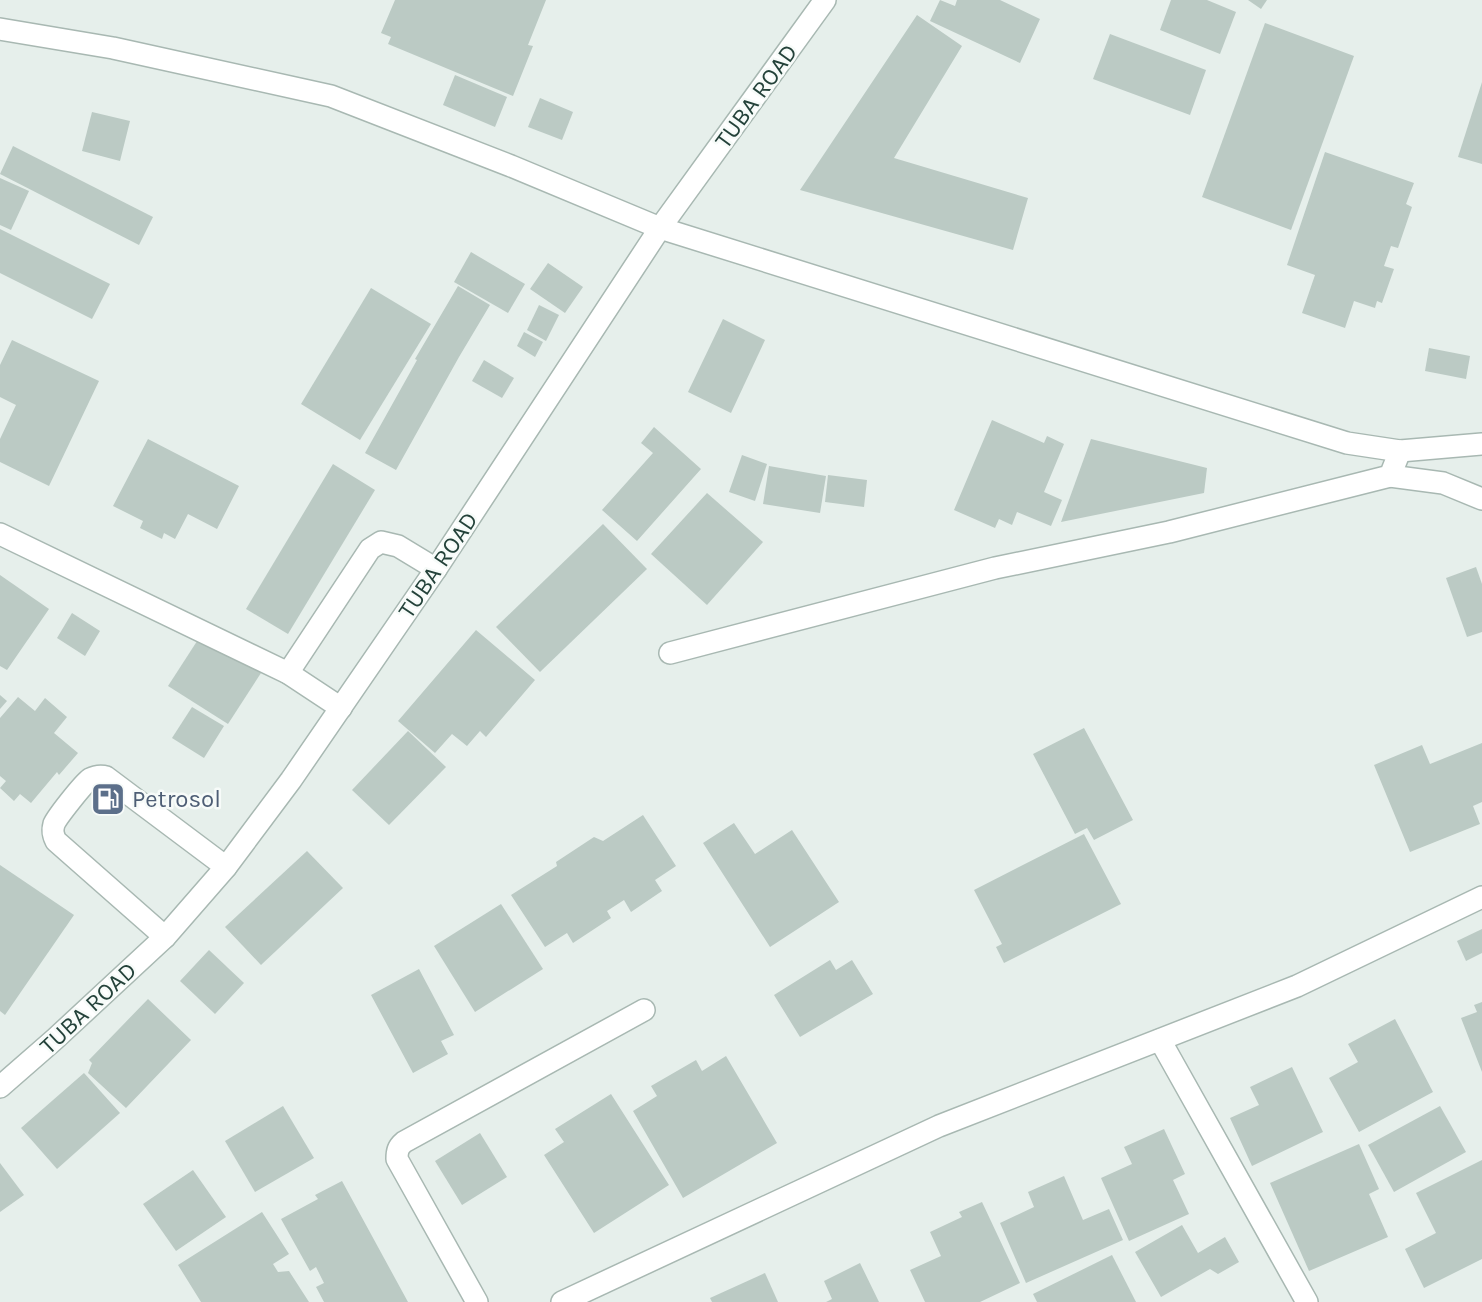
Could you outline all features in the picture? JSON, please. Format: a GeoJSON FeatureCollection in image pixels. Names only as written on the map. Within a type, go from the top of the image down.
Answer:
{"type":"FeatureCollection","features":[{"type":"Feature","properties":{"kind":"street","name":"TUBA ROAD"},"geometry":{"type":"LineString","coordinates":[[0,1087],[165,937],[226,867],[291,780],[436,569],[660,228],[825,0]]}},
{"type":"Feature","properties":{"kind":"street"},"geometry":{"type":"LineString","coordinates":[[0,29],[113,48],[331,96],[660,228],[1347,443],[1401,451],[1482,444]]}},
{"type":"Feature","properties":{"kind":"street"},"geometry":{"type":"LineString","coordinates":[[1390,476],[1401,451]]}},
{"type":"Feature","properties":{"kind":"street"},"geometry":{"type":"LineString","coordinates":[[670,653],[995,568],[1169,531],[1390,476],[1443,483],[1482,499]]}},
{"type":"Feature","properties":{"kind":"street"},"geometry":{"type":"LineString","coordinates":[[0,534],[288,673],[341,708]]}},
{"type":"Feature","properties":{"kind":"street"},"geometry":{"type":"LineString","coordinates":[[288,673],[370,549],[380,542],[398,546],[436,569]]}},
{"type":"Feature","properties":{"kind":"street"},"geometry":{"type":"LineString","coordinates":[[165,937],[56,841],[53,828],[58,818],[86,783],[96,776],[106,777],[226,867]]}},
{"type":"Feature","properties":{"kind":"street"},"geometry":{"type":"LineString","coordinates":[[562,1302],[939,1126],[1297,986],[1482,898]]}},
{"type":"Feature","properties":{"kind":"street"},"geometry":{"type":"LineString","coordinates":[[477,1302],[397,1159],[399,1146],[644,1010]]}},
{"type":"Feature","properties":{"kind":"street"},"geometry":{"type":"LineString","coordinates":[[1160,1040],[1307,1302]]}},
{"type":"Feature","properties":{"kind":"building"},"geometry":{"type":"Polygon","coordinates":[[[395,0],[546,0],[528,45],[533,46],[513,96],[388,44],[391,37],[381,33],[395,0]]]}},
{"type":"Feature","properties":{"kind":"building"},"geometry":{"type":"Polygon","coordinates":[[[940,0],[955,6],[957,0],[1000,0],[1040,19],[1020,63],[930,21],[940,0]]]}},
{"type":"Feature","properties":{"kind":"building"},"geometry":{"type":"Polygon","coordinates":[[[1171,0],[1207,0],[1236,12],[1220,54],[1160,30],[1171,0]]]}},
{"type":"Feature","properties":{"kind":"building"},"geometry":{"type":"Polygon","coordinates":[[[1248,0],[1267,0],[1261,9],[1248,0]]]}},
{"type":"Feature","properties":{"kind":"building"},"geometry":{"type":"Polygon","coordinates":[[[917,15],[962,46],[894,158],[1028,198],[1013,250],[800,190],[917,15]]]}},
{"type":"Feature","properties":{"kind":"building"},"geometry":{"type":"Polygon","coordinates":[[[1265,23],[1354,56],[1291,230],[1202,197],[1265,23]]]}},
{"type":"Feature","properties":{"kind":"building"},"geometry":{"type":"Polygon","coordinates":[[[1110,34],[1206,70],[1190,115],[1093,79],[1110,34]]]}},
{"type":"Feature","properties":{"kind":"building"},"geometry":{"type":"Polygon","coordinates":[[[455,75],[507,97],[495,127],[443,105],[455,75]]]}},
{"type":"Feature","properties":{"kind":"building"},"geometry":{"type":"Polygon","coordinates":[[[1482,82],[1482,164],[1458,157],[1482,82]]]}},
{"type":"Feature","properties":{"kind":"building"},"geometry":{"type":"Polygon","coordinates":[[[540,98],[573,112],[562,140],[528,127],[540,98]]]}},
{"type":"Feature","properties":{"kind":"building"},"geometry":{"type":"Polygon","coordinates":[[[92,112],[130,121],[120,161],[82,151],[92,112]]]}},
{"type":"Feature","properties":{"kind":"building"},"geometry":{"type":"Polygon","coordinates":[[[13,146],[153,217],[139,245],[0,174],[13,146]]]}},
{"type":"Feature","properties":{"kind":"building"},"geometry":{"type":"Polygon","coordinates":[[[1325,152],[1414,183],[1406,204],[1412,207],[1398,248],[1391,246],[1384,266],[1394,269],[1382,303],[1377,301],[1375,308],[1354,301],[1345,328],[1302,313],[1315,275],[1287,265],[1325,152]]]}},
{"type":"Feature","properties":{"kind":"building"},"geometry":{"type":"Polygon","coordinates":[[[0,178],[29,191],[11,230],[0,225],[0,178]]]}},
{"type":"Feature","properties":{"kind":"building"},"geometry":{"type":"Polygon","coordinates":[[[0,229],[110,284],[92,319],[0,273],[0,229]]]}},
{"type":"Feature","properties":{"kind":"building"},"geometry":{"type":"Polygon","coordinates":[[[471,252],[525,284],[508,313],[454,282],[471,252]]]}},
{"type":"Feature","properties":{"kind":"building"},"geometry":{"type":"Polygon","coordinates":[[[548,263],[583,287],[565,313],[530,289],[548,263]]]}},
{"type":"Feature","properties":{"kind":"building"},"geometry":{"type":"Polygon","coordinates":[[[458,286],[490,305],[396,470],[365,453],[458,286]]]}},
{"type":"Feature","properties":{"kind":"building"},"geometry":{"type":"Polygon","coordinates":[[[371,288],[431,324],[360,440],[301,404],[371,288]]]}},
{"type":"Feature","properties":{"kind":"building"},"geometry":{"type":"Polygon","coordinates":[[[539,305],[559,315],[546,341],[527,330],[539,305]]]}},
{"type":"Feature","properties":{"kind":"building"},"geometry":{"type":"Polygon","coordinates":[[[723,319],[765,340],[731,413],[688,392],[723,319]]]}},
{"type":"Feature","properties":{"kind":"building"},"geometry":{"type":"Polygon","coordinates":[[[524,332],[543,342],[535,357],[517,346],[524,332]]]}},
{"type":"Feature","properties":{"kind":"building"},"geometry":{"type":"Polygon","coordinates":[[[12,340],[99,381],[49,486],[0,462],[0,439],[16,405],[0,397],[0,365],[12,340]]]}},
{"type":"Feature","properties":{"kind":"building"},"geometry":{"type":"Polygon","coordinates":[[[1429,348],[1470,356],[1466,379],[1425,371],[1429,348]]]}},
{"type":"Feature","properties":{"kind":"building"},"geometry":{"type":"Polygon","coordinates":[[[484,360],[514,378],[502,398],[472,381],[484,360]]]}},
{"type":"Feature","properties":{"kind":"building"},"geometry":{"type":"Polygon","coordinates":[[[992,420],[1044,443],[1047,436],[1064,444],[1044,492],[1062,500],[1051,526],[1017,512],[1012,525],[999,519],[995,528],[954,510],[992,420]]]}},
{"type":"Feature","properties":{"kind":"building"},"geometry":{"type":"Polygon","coordinates":[[[654,427],[701,469],[637,541],[602,510],[653,453],[641,443],[654,427]]]}},
{"type":"Feature","properties":{"kind":"building"},"geometry":{"type":"Polygon","coordinates":[[[148,439],[239,486],[217,529],[188,514],[175,539],[164,533],[162,539],[140,528],[143,521],[113,506],[148,439]]]}},
{"type":"Feature","properties":{"kind":"building"},"geometry":{"type":"Polygon","coordinates":[[[1091,439],[1207,468],[1204,493],[1061,522],[1091,439]]]}},
{"type":"Feature","properties":{"kind":"building"},"geometry":{"type":"Polygon","coordinates":[[[742,455],[767,464],[755,501],[729,492],[742,455]]]}},
{"type":"Feature","properties":{"kind":"building"},"geometry":{"type":"Polygon","coordinates":[[[333,464],[375,490],[288,634],[246,609],[333,464]]]}},
{"type":"Feature","properties":{"kind":"building"},"geometry":{"type":"Polygon","coordinates":[[[769,466],[826,476],[820,513],[763,504],[769,466]]]}},
{"type":"Feature","properties":{"kind":"building"},"geometry":{"type":"Polygon","coordinates":[[[828,475],[867,480],[864,507],[825,502],[828,475]]]}},
{"type":"Feature","properties":{"kind":"building"},"geometry":{"type":"Polygon","coordinates":[[[707,493],[763,542],[707,605],[651,554],[707,493]]]}},
{"type":"Feature","properties":{"kind":"building"},"geometry":{"type":"Polygon","coordinates":[[[603,524],[647,569],[540,672],[496,627],[603,524]]]}},
{"type":"Feature","properties":{"kind":"building"},"geometry":{"type":"Polygon","coordinates":[[[1476,567],[1482,584],[1482,632],[1467,637],[1446,578],[1476,567]]]}},
{"type":"Feature","properties":{"kind":"building"},"geometry":{"type":"Polygon","coordinates":[[[0,575],[49,609],[7,670],[0,666],[0,575]]]}},
{"type":"Feature","properties":{"kind":"building"},"geometry":{"type":"Polygon","coordinates":[[[72,613],[100,631],[85,656],[57,638],[72,613]]]}},
{"type":"Feature","properties":{"kind":"building"},"geometry":{"type":"Polygon","coordinates":[[[476,630],[535,680],[486,737],[480,731],[467,746],[452,734],[435,753],[398,721],[476,630]]]}},
{"type":"Feature","properties":{"kind":"building"},"geometry":{"type":"Polygon","coordinates":[[[201,635],[261,673],[228,724],[168,686],[201,635]]]}},
{"type":"Feature","properties":{"kind":"building"},"geometry":{"type":"Polygon","coordinates":[[[0,695],[7,701],[0,709],[0,695]]]}},
{"type":"Feature","properties":{"kind":"building"},"geometry":{"type":"Polygon","coordinates":[[[18,697],[35,711],[45,698],[67,717],[54,733],[78,753],[59,775],[57,772],[31,803],[20,794],[14,801],[0,788],[6,781],[0,776],[0,718],[18,697]]]}},
{"type":"Feature","properties":{"kind":"building"},"geometry":{"type":"Polygon","coordinates":[[[192,707],[224,726],[204,758],[172,738],[192,707]]]}},
{"type":"Feature","properties":{"kind":"building"},"geometry":{"type":"Polygon","coordinates":[[[1084,728],[1133,820],[1094,840],[1087,828],[1075,834],[1033,754],[1084,728]]]}},
{"type":"Feature","properties":{"kind":"building"},"geometry":{"type":"Polygon","coordinates":[[[408,731],[446,767],[389,825],[352,790],[408,731]]]}},
{"type":"Feature","properties":{"kind":"building"},"geometry":{"type":"Polygon","coordinates":[[[1482,743],[1482,802],[1473,806],[1480,824],[1410,852],[1374,765],[1422,745],[1430,764],[1482,743]]]}},
{"type":"Feature","properties":{"kind":"building"},"geometry":{"type":"Polygon","coordinates":[[[643,815],[676,866],[655,880],[662,891],[631,912],[624,900],[607,911],[611,918],[573,943],[567,933],[545,947],[511,895],[557,866],[556,862],[594,837],[603,841],[643,815]]]}},
{"type":"Feature","properties":{"kind":"building"},"geometry":{"type":"Polygon","coordinates":[[[734,823],[755,854],[792,830],[839,902],[770,947],[703,843],[734,823]]]}},
{"type":"Feature","properties":{"kind":"building"},"geometry":{"type":"Polygon","coordinates":[[[1084,834],[1121,904],[1004,963],[996,947],[1002,944],[974,890],[1084,834]]]}},
{"type":"Feature","properties":{"kind":"building"},"geometry":{"type":"Polygon","coordinates":[[[307,851],[343,888],[261,965],[225,927],[307,851]]]}},
{"type":"Feature","properties":{"kind":"building"},"geometry":{"type":"Polygon","coordinates":[[[0,865],[74,915],[5,1015],[0,1011],[0,865]]]}},
{"type":"Feature","properties":{"kind":"building"},"geometry":{"type":"Polygon","coordinates":[[[501,904],[543,969],[475,1012],[434,946],[501,904]]]}},
{"type":"Feature","properties":{"kind":"building"},"geometry":{"type":"Polygon","coordinates":[[[1482,929],[1482,953],[1466,961],[1457,941],[1482,929]]]}},
{"type":"Feature","properties":{"kind":"building"},"geometry":{"type":"Polygon","coordinates":[[[209,950],[244,983],[215,1014],[180,981],[209,950]]]}},
{"type":"Feature","properties":{"kind":"building"},"geometry":{"type":"Polygon","coordinates":[[[830,960],[836,970],[852,960],[873,994],[800,1037],[774,995],[830,960]]]}},
{"type":"Feature","properties":{"kind":"building"},"geometry":{"type":"Polygon","coordinates":[[[419,969],[454,1035],[441,1041],[448,1054],[413,1073],[371,995],[419,969]]]}},
{"type":"Feature","properties":{"kind":"building"},"geometry":{"type":"Polygon","coordinates":[[[148,999],[191,1040],[126,1108],[88,1073],[92,1063],[89,1060],[148,999]]]}},
{"type":"Feature","properties":{"kind":"building"},"geometry":{"type":"Polygon","coordinates":[[[1482,1002],[1482,1072],[1461,1018],[1477,1012],[1474,1005],[1482,1002]]]}},
{"type":"Feature","properties":{"kind":"building"},"geometry":{"type":"Polygon","coordinates":[[[1395,1019],[1433,1092],[1359,1132],[1329,1078],[1358,1062],[1348,1044],[1395,1019]]]}},
{"type":"Feature","properties":{"kind":"building"},"geometry":{"type":"Polygon","coordinates":[[[726,1056],[777,1143],[683,1198],[633,1111],[657,1096],[651,1086],[696,1060],[702,1071],[726,1056]]]}},
{"type":"Feature","properties":{"kind":"building"},"geometry":{"type":"Polygon","coordinates":[[[1292,1067],[1323,1132],[1252,1166],[1230,1118],[1259,1105],[1250,1087],[1292,1067]]]}},
{"type":"Feature","properties":{"kind":"building"},"geometry":{"type":"Polygon","coordinates":[[[84,1073],[120,1113],[57,1169],[21,1128],[84,1073]]]}},
{"type":"Feature","properties":{"kind":"building"},"geometry":{"type":"Polygon","coordinates":[[[611,1094],[669,1185],[594,1233],[544,1155],[564,1142],[555,1129],[611,1094]]]}},
{"type":"Feature","properties":{"kind":"building"},"geometry":{"type":"Polygon","coordinates":[[[283,1106],[314,1158],[255,1192],[225,1141],[283,1106]]]}},
{"type":"Feature","properties":{"kind":"building"},"geometry":{"type":"Polygon","coordinates":[[[1440,1106],[1466,1152],[1394,1192],[1368,1145],[1440,1106]]]}},
{"type":"Feature","properties":{"kind":"building"},"geometry":{"type":"Polygon","coordinates":[[[1164,1129],[1185,1174],[1173,1180],[1189,1214],[1129,1241],[1101,1178],[1132,1164],[1124,1147],[1164,1129]]]}},
{"type":"Feature","properties":{"kind":"building"},"geometry":{"type":"Polygon","coordinates":[[[480,1133],[507,1177],[462,1205],[435,1161],[480,1133]]]}},
{"type":"Feature","properties":{"kind":"building"},"geometry":{"type":"Polygon","coordinates":[[[1359,1144],[1379,1189],[1369,1194],[1388,1237],[1309,1271],[1270,1183],[1359,1144]]]}},
{"type":"Feature","properties":{"kind":"building"},"geometry":{"type":"Polygon","coordinates":[[[1482,1160],[1482,1259],[1424,1288],[1405,1249],[1436,1233],[1416,1193],[1482,1160]]]}},
{"type":"Feature","properties":{"kind":"building"},"geometry":{"type":"Polygon","coordinates":[[[0,1163],[24,1195],[0,1212],[0,1163]]]}},
{"type":"Feature","properties":{"kind":"building"},"geometry":{"type":"Polygon","coordinates":[[[193,1170],[226,1217],[176,1251],[143,1204],[193,1170]]]}},
{"type":"Feature","properties":{"kind":"building"},"geometry":{"type":"Polygon","coordinates":[[[1064,1176],[1083,1220],[1109,1209],[1123,1240],[1026,1283],[1000,1223],[1034,1207],[1028,1192],[1064,1176]]]}},
{"type":"Feature","properties":{"kind":"building"},"geometry":{"type":"Polygon","coordinates":[[[342,1181],[408,1302],[324,1302],[316,1287],[324,1283],[316,1267],[310,1271],[281,1219],[318,1199],[315,1195],[342,1181]]]}},
{"type":"Feature","properties":{"kind":"building"},"geometry":{"type":"Polygon","coordinates":[[[982,1202],[1020,1283],[980,1302],[925,1302],[910,1270],[941,1256],[930,1232],[962,1217],[959,1212],[982,1202]]]}},
{"type":"Feature","properties":{"kind":"building"},"geometry":{"type":"Polygon","coordinates":[[[262,1212],[289,1254],[273,1264],[278,1272],[289,1271],[309,1302],[201,1302],[178,1265],[262,1212]]]}},
{"type":"Feature","properties":{"kind":"building"},"geometry":{"type":"Polygon","coordinates":[[[1182,1225],[1198,1253],[1225,1237],[1239,1262],[1218,1274],[1210,1269],[1161,1297],[1135,1252],[1182,1225]]]}},
{"type":"Feature","properties":{"kind":"building"},"geometry":{"type":"Polygon","coordinates":[[[1112,1255],[1136,1302],[1037,1302],[1033,1294],[1112,1255]]]}},
{"type":"Feature","properties":{"kind":"building"},"geometry":{"type":"Polygon","coordinates":[[[860,1263],[879,1302],[826,1302],[832,1299],[824,1281],[860,1263]]]}},
{"type":"Feature","properties":{"kind":"building"},"geometry":{"type":"Polygon","coordinates":[[[765,1273],[778,1302],[712,1302],[710,1298],[765,1273]]]}},
{"type":"Feature","properties":{"kind":"place","name":"Petrosol"},"geometry":{"type":"Point","coordinates":[108,799]}}]}
